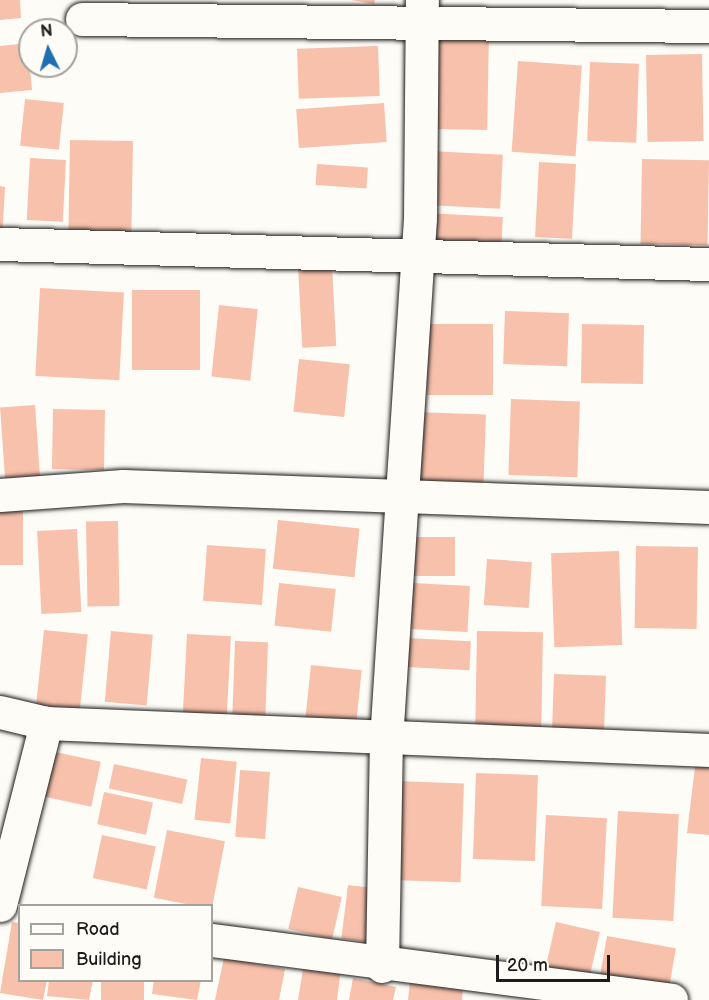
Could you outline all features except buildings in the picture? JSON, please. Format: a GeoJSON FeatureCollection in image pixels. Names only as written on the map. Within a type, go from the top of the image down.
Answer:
{"type":"FeatureCollection","features":[{"type":"Feature","properties":{"kind":"street"},"geometry":{"type":"LineString","coordinates":[[382,966],[386,740],[417,254],[421,12]]}},
{"type":"Feature","properties":{"kind":"street"},"geometry":{"type":"LineString","coordinates":[[82,19],[421,12],[531,14],[709,26]]}},
{"type":"Feature","properties":{"kind":"street"},"geometry":{"type":"LineString","coordinates":[[0,244],[709,264]]}},
{"type":"Feature","properties":{"kind":"street"},"geometry":{"type":"LineString","coordinates":[[0,495],[123,486],[709,507]]}},
{"type":"Feature","properties":{"kind":"street"},"geometry":{"type":"LineString","coordinates":[[0,712],[46,723],[386,740],[709,750]]}},
{"type":"Feature","properties":{"kind":"street"},"geometry":{"type":"LineString","coordinates":[[18,910],[0,906],[46,723]]}},
{"type":"Feature","properties":{"kind":"street"},"geometry":{"type":"LineString","coordinates":[[213,940],[382,966],[671,1000]]}}]}
